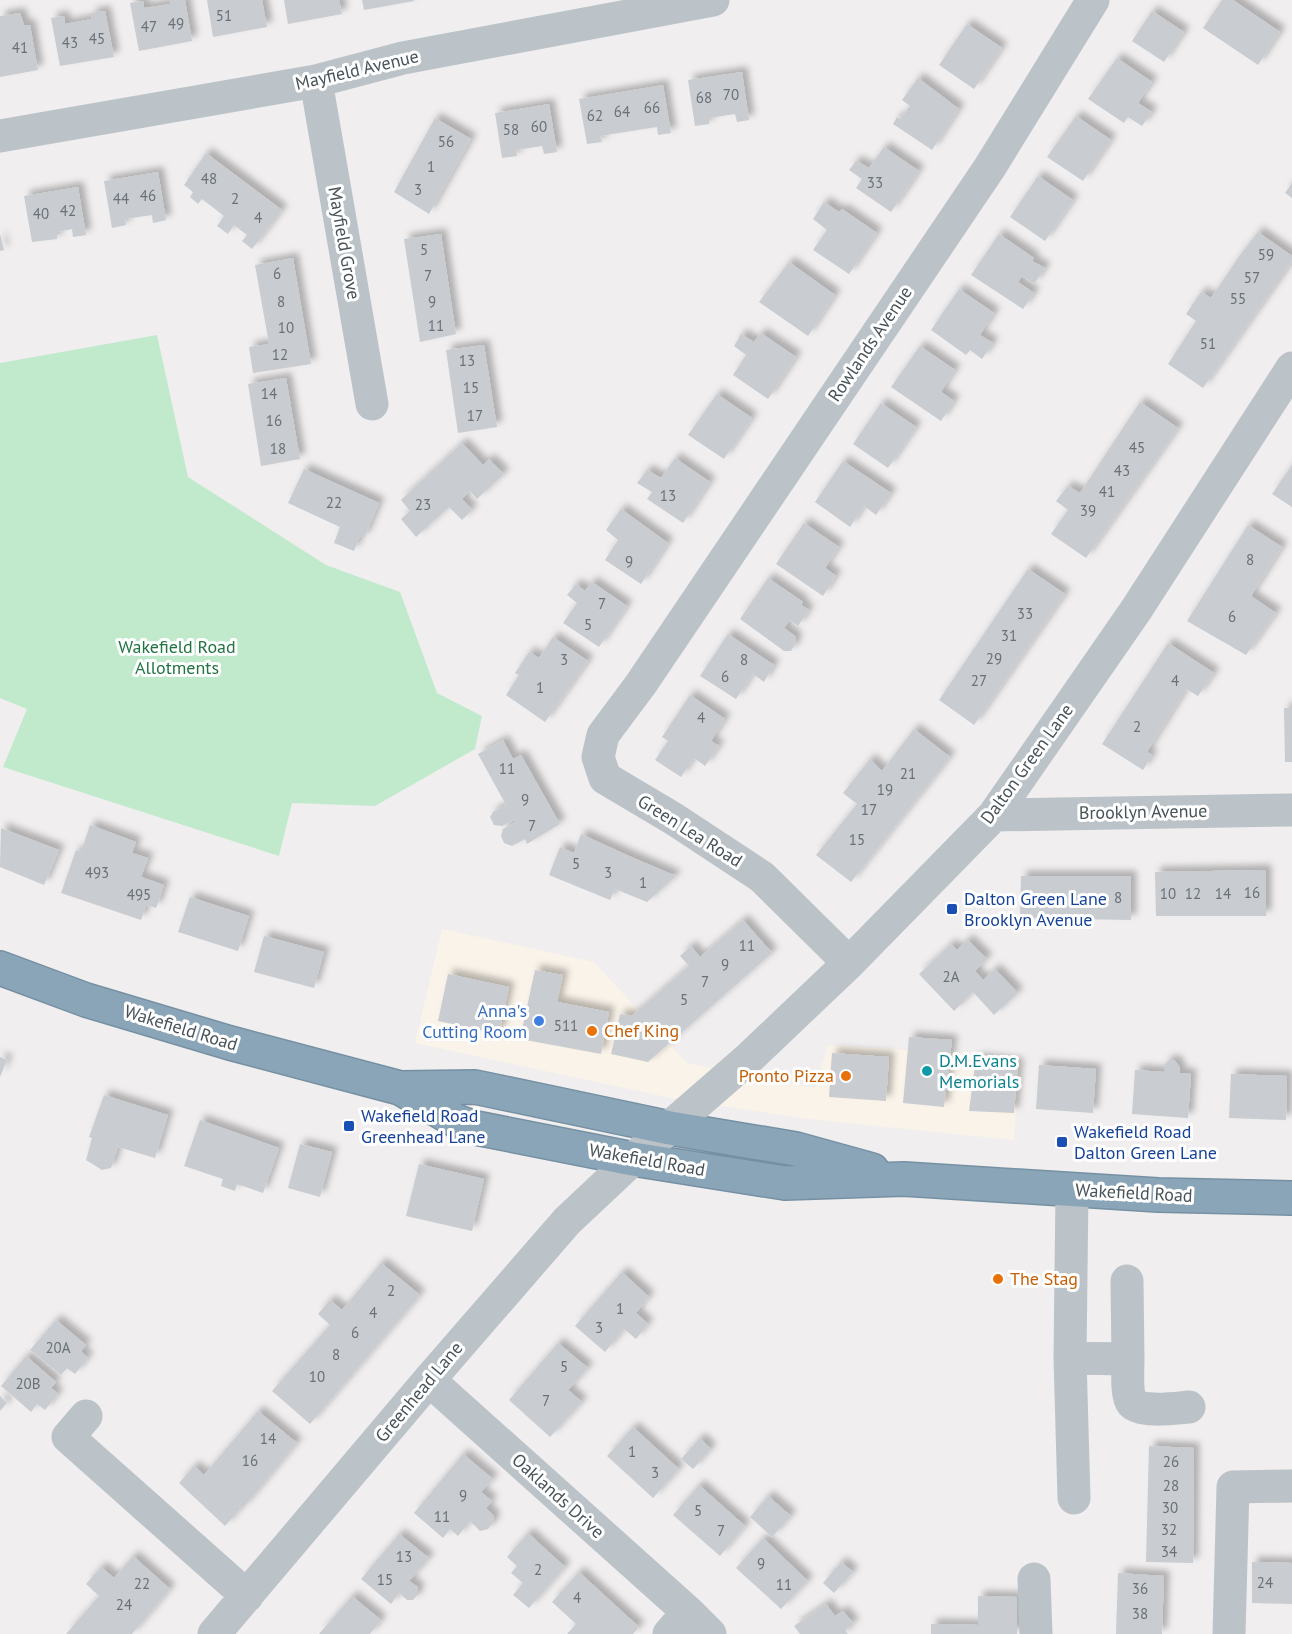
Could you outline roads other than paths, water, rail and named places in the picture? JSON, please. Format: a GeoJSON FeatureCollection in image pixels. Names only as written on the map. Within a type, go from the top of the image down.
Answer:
{"type":"FeatureCollection","features":[{"type":"Feature","properties":{"kind":"highway","name":"Wakefield Road"},"geometry":{"type":"LineString","coordinates":[[0,968],[87,1000],[219,1040],[400,1088],[458,1122],[476,1128],[633,1159],[785,1183],[904,1179],[1158,1195],[1292,1198]]}},
{"type":"Feature","properties":{"kind":"highway","name":"Wakefield Road"},"geometry":{"type":"LineString","coordinates":[[400,1088],[475,1087],[670,1128],[796,1149],[904,1179]]}},
{"type":"Feature","properties":{"kind":"street","name":"Mayfield Avenue"},"geometry":{"type":"LineString","coordinates":[[0,136],[316,81],[403,58],[713,0]]}},
{"type":"Feature","properties":{"kind":"street","name":"Rowlands Avenue"},"geometry":{"type":"LineString","coordinates":[[641,684],[990,167],[1093,0]]}},
{"type":"Feature","properties":{"kind":"street","name":"Mayfield Grove"},"geometry":{"type":"LineString","coordinates":[[316,81],[372,404]]}},
{"type":"Feature","properties":{"kind":"street","name":"Dalton Green Lane"},"geometry":{"type":"LineString","coordinates":[[670,1128],[748,1059],[849,963],[994,815],[1136,610],[1292,368]]}},
{"type":"Feature","properties":{"kind":"street","name":"Green Lea Road"},"geometry":{"type":"LineString","coordinates":[[641,684],[603,735],[598,758],[605,778],[762,877],[849,963]]}},
{"type":"Feature","properties":{"kind":"street","name":"Brooklyn Avenue"},"geometry":{"type":"LineString","coordinates":[[994,815],[1292,810]]}},
{"type":"Feature","properties":{"kind":"street","name":"Greenhead Lane"},"geometry":{"type":"LineString","coordinates":[[214,1634],[567,1221],[670,1128]]}},
{"type":"Feature","properties":{"kind":"street"},"geometry":{"type":"LineString","coordinates":[[1072,1190],[1070,1359],[1074,1498]]}},
{"type":"Feature","properties":{"kind":"street"},"geometry":{"type":"LineString","coordinates":[[1127,1281],[1128,1396],[1139,1407],[1150,1409],[1189,1407]]}},
{"type":"Feature","properties":{"kind":"street"},"geometry":{"type":"LineString","coordinates":[[1070,1359],[1128,1359]]}},
{"type":"Feature","properties":{"kind":"street","name":"Oaklands Drive"},"geometry":{"type":"LineString","coordinates":[[429,1380],[689,1626]]}},
{"type":"Feature","properties":{"kind":"street"},"geometry":{"type":"LineString","coordinates":[[86,1416],[68,1437],[247,1596]]}},
{"type":"Feature","properties":{"kind":"street"},"geometry":{"type":"LineString","coordinates":[[1229,1634],[1233,1487],[1292,1486]]}},
{"type":"Feature","properties":{"kind":"street"},"geometry":{"type":"LineString","coordinates":[[1034,1579],[1036,1634]]}},
{"type":"Feature","properties":{"kind":"place","name":"Dalton Green Lane Brooklyn Avenue"},"geometry":{"type":"Point","coordinates":[952,909]}},
{"type":"Feature","properties":{"kind":"place","name":"Anna's Cutting Room"},"geometry":{"type":"Point","coordinates":[539,1021]}},
{"type":"Feature","properties":{"kind":"place","name":"Chef King"},"geometry":{"type":"Point","coordinates":[592,1031]}},
{"type":"Feature","properties":{"kind":"place","name":"D.M.Evans Memorials"},"geometry":{"type":"Point","coordinates":[927,1071]}},
{"type":"Feature","properties":{"kind":"place","name":"Pronto Pizza"},"geometry":{"type":"Point","coordinates":[846,1076]}},
{"type":"Feature","properties":{"kind":"place","name":"Wakefield Road Greenhead Lane"},"geometry":{"type":"Point","coordinates":[349,1126]}},
{"type":"Feature","properties":{"kind":"place","name":"Wakefield Road Dalton Green Lane"},"geometry":{"type":"Point","coordinates":[1062,1142]}},
{"type":"Feature","properties":{"kind":"place","name":"The Stag"},"geometry":{"type":"Point","coordinates":[998,1279]}},
{"type":"Feature","properties":{"kind":"park label","name":"Wakefield Road Allotments"},"geometry":{"type":"Point","coordinates":[177,657]}}]}
